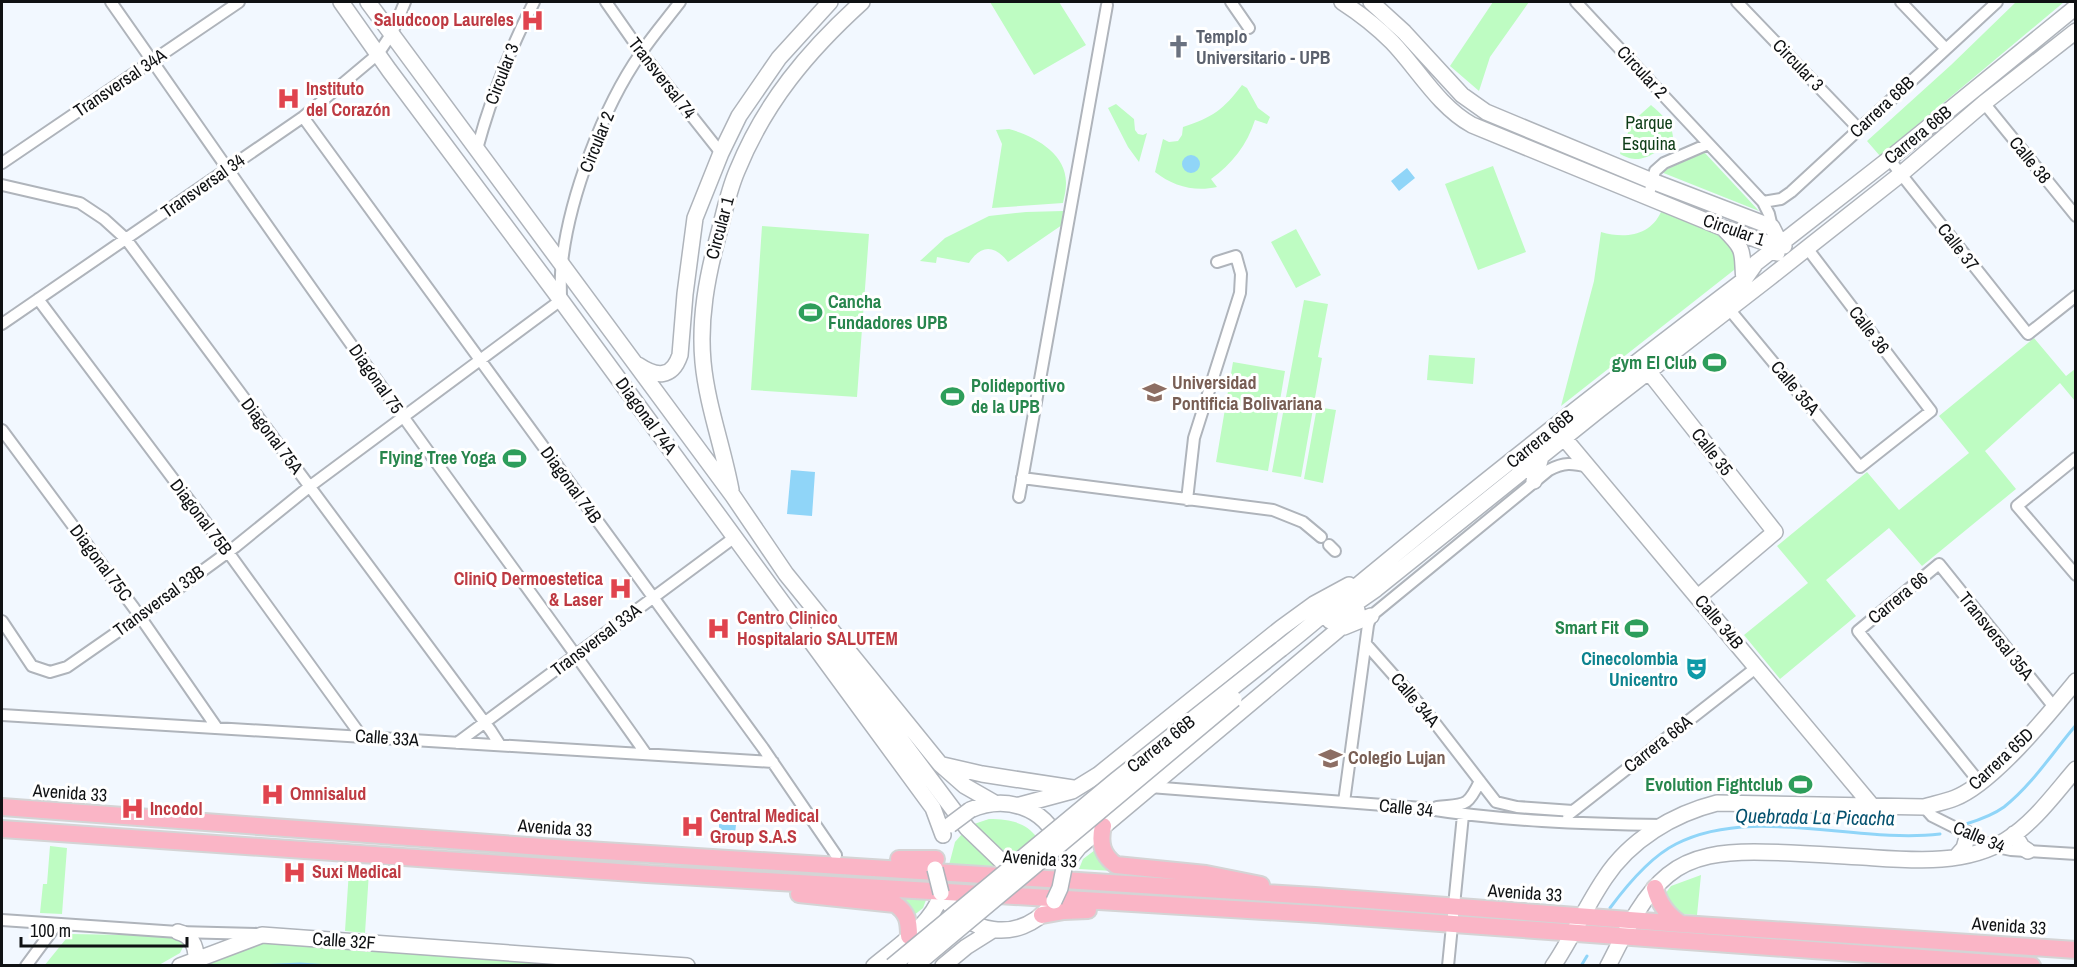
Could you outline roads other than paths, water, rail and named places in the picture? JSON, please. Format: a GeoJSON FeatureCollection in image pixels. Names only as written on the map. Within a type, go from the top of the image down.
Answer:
{"type":"FeatureCollection","features":[{"type":"Feature","properties":{"kind":"main road","name":"Diagonal 74A"},"geometry":{"type":"LineString","coordinates":[[341,2],[735,537],[947,830]]}},
{"type":"Feature","properties":{"kind":"main road","name":"Diagonal 74A"},"geometry":{"type":"LineString","coordinates":[[368,2],[733,496],[786,574],[940,764],[965,786],[993,802]]}},
{"type":"Feature","properties":{"kind":"main road","name":"Circular 1"},"geometry":{"type":"LineString","coordinates":[[632,362],[648,372],[660,375],[670,371],[677,363],[680,355],[695,218],[721,153],[739,116],[772,67],[830,2]]}},
{"type":"Feature","properties":{"kind":"main road","name":"Circular 1"},"geometry":{"type":"LineString","coordinates":[[733,496],[706,387],[702,336],[708,272],[726,202],[753,134],[774,99],[795,69],[829,31],[862,2]]}},
{"type":"Feature","properties":{"kind":"main road","name":"Circular 1"},"geometry":{"type":"LineString","coordinates":[[1342,2],[1392,42],[1445,104],[1464,121],[1723,228],[1778,245]]}},
{"type":"Feature","properties":{"kind":"main road","name":"Circular 1"},"geometry":{"type":"LineString","coordinates":[[1371,2],[1404,32],[1462,95],[1486,112],[1773,228],[1778,245]]}},
{"type":"Feature","properties":{"kind":"main road","name":"Carrera 66B"},"geometry":{"type":"LineString","coordinates":[[1284,652],[1373,572],[1743,280],[1756,263],[1889,159],[2070,12]]}},
{"type":"Feature","properties":{"kind":"main road","name":"Carrera 66B"},"geometry":{"type":"LineString","coordinates":[[1013,877],[1116,780],[1284,652],[1376,589],[1564,438],[1901,174],[1984,103],[2076,31]]}},
{"type":"Feature","properties":{"kind":"main road"},"geometry":{"type":"LineString","coordinates":[[721,153],[736,172]]}},
{"type":"Feature","properties":{"kind":"main road"},"geometry":{"type":"LineString","coordinates":[[1723,228],[1742,249],[1743,280]]}},
{"type":"Feature","properties":{"kind":"main road"},"geometry":{"type":"LineString","coordinates":[[1773,228],[1796,232]]}},
{"type":"Feature","properties":{"kind":"main road"},"geometry":{"type":"LineString","coordinates":[[1771,276],[1778,245],[1807,248]]}},
{"type":"Feature","properties":{"kind":"main road"},"geometry":{"type":"LineString","coordinates":[[685,294],[705,298]]}},
{"type":"Feature","properties":{"kind":"main road","name":"Calle 35"},"geometry":{"type":"LineString","coordinates":[[1649,372],[1775,532],[1698,597]]}},
{"type":"Feature","properties":{"kind":"main road","name":"Calle 34B"},"geometry":{"type":"LineString","coordinates":[[1564,438],[1873,807]]}},
{"type":"Feature","properties":{"kind":"main road"},"geometry":{"type":"LineString","coordinates":[[1534,481],[1541,457]]}},
{"type":"Feature","properties":{"kind":"main road"},"geometry":{"type":"LineString","coordinates":[[1020,806],[1076,789],[1098,775],[1314,604],[1373,572]]}},
{"type":"Feature","properties":{"kind":"main road"},"geometry":{"type":"LineString","coordinates":[[786,574],[816,626],[954,810],[1013,877]]}},
{"type":"Feature","properties":{"kind":"main road"},"geometry":{"type":"LineString","coordinates":[[1064,867],[1079,847],[1103,826],[1339,629],[1376,589]]}},
{"type":"Feature","properties":{"kind":"main road"},"geometry":{"type":"LineString","coordinates":[[1339,629],[1371,616]]}},
{"type":"Feature","properties":{"kind":"main road","name":"Carrera 65D"},"geometry":{"type":"LineString","coordinates":[[1553,966],[1605,878],[1638,842],[1663,825],[1717,803],[1924,807],[1956,798],[1980,783],[2017,749],[2076,681]]}},
{"type":"Feature","properties":{"kind":"main road"},"geometry":{"type":"LineString","coordinates":[[1157,728],[1154,740],[1156,747],[1165,757],[1179,762]]}},
{"type":"Feature","properties":{"kind":"main road"},"geometry":{"type":"LineString","coordinates":[[940,764],[982,774],[1076,789]]}},
{"type":"Feature","properties":{"kind":"main road"},"geometry":{"type":"LineString","coordinates":[[1608,966],[1655,888],[1677,868],[1707,856],[1723,853],[1793,853],[1917,860],[1938,860],[1957,856],[1992,846],[2014,834],[2038,812],[2076,769]]}},
{"type":"Feature","properties":{"kind":"main road"},"geometry":{"type":"LineString","coordinates":[[1098,775],[1104,774],[1119,781],[1130,803]]}},
{"type":"Feature","properties":{"kind":"main road"},"geometry":{"type":"LineString","coordinates":[[874,966],[929,918],[938,906],[941,894],[936,864],[947,830],[970,810],[993,802],[1020,806],[1034,812],[1047,822],[1056,836],[1062,850],[1064,867],[1060,888],[1054,901],[1042,915],[1024,926],[993,930],[977,926],[963,919],[941,894]]}},
{"type":"Feature","properties":{"kind":"main road","name":"Avenida 33"},"geometry":{"type":"LineString","coordinates":[[2,807],[670,855],[1315,896],[1634,921],[2076,950]]}},
{"type":"Feature","properties":{"kind":"main road"},"geometry":{"type":"LineString","coordinates":[[1103,826],[1102,849],[1116,865],[1206,874],[1315,896]]}},
{"type":"Feature","properties":{"kind":"main road","name":"Avenida 33"},"geometry":{"type":"LineString","coordinates":[[2,829],[647,874],[1316,914],[2032,966]]}},
{"type":"Feature","properties":{"kind":"main road"},"geometry":{"type":"LineString","coordinates":[[1957,856],[1964,848],[1968,834]]}},
{"type":"Feature","properties":{"kind":"main road"},"geometry":{"type":"LineString","coordinates":[[2014,834],[2022,847],[2028,851]]}},
{"type":"Feature","properties":{"kind":"main road"},"geometry":{"type":"LineString","coordinates":[[670,855],[740,852],[836,855],[936,864]]}},
{"type":"Feature","properties":{"kind":"main road"},"geometry":{"type":"LineString","coordinates":[[647,874],[729,888],[888,902],[895,904],[906,913],[909,936]]}},
{"type":"Feature","properties":{"kind":"main road"},"geometry":{"type":"LineString","coordinates":[[892,966],[1013,877]]}},
{"type":"Feature","properties":{"kind":"main road"},"geometry":{"type":"LineString","coordinates":[[915,966],[1013,877]]}},
{"type":"Feature","properties":{"kind":"main road"},"geometry":{"type":"LineString","coordinates":[[1655,888],[1661,905],[1682,924]]}},
{"type":"Feature","properties":{"kind":"main road"},"geometry":{"type":"LineString","coordinates":[[1042,915],[1076,910],[1233,919],[1316,914]]}},
{"type":"Feature","properties":{"kind":"main road"},"geometry":{"type":"LineString","coordinates":[[947,964],[975,940],[993,930]]}},
{"type":"Feature","properties":{"kind":"main road"},"geometry":{"type":"LineString","coordinates":[[178,932],[187,934],[193,942],[196,958]]}},
{"type":"Feature","properties":{"kind":"main road"},"geometry":{"type":"LineString","coordinates":[[180,966],[196,958],[262,935]]}},
{"type":"Feature","properties":{"kind":"main road","name":"Calle 32F"},"geometry":{"type":"LineString","coordinates":[[262,935],[687,966]]}},
{"type":"Feature","properties":{"kind":"street","name":"Diagonal 75"},"geometry":{"type":"LineString","coordinates":[[111,2],[402,417],[576,654],[645,754]]}},
{"type":"Feature","properties":{"kind":"street","name":"Transversal 34A"},"geometry":{"type":"LineString","coordinates":[[2,163],[239,2]]}},
{"type":"Feature","properties":{"kind":"street","name":"Transversal 34"},"geometry":{"type":"LineString","coordinates":[[2,324],[303,117],[378,54],[392,33],[405,2]]}},
{"type":"Feature","properties":{"kind":"street","name":"Circular 3"},"geometry":{"type":"LineString","coordinates":[[477,149],[492,95],[513,44],[534,2]]}},
{"type":"Feature","properties":{"kind":"street","name":"Transversal 74"},"geometry":{"type":"LineString","coordinates":[[606,2],[641,52],[721,153]]}},
{"type":"Feature","properties":{"kind":"street","name":"Circular 2"},"geometry":{"type":"LineString","coordinates":[[561,300],[561,264],[573,207],[586,167],[606,118],[641,52],[680,2]]}},
{"type":"Feature","properties":{"kind":"street"},"geometry":{"type":"LineString","coordinates":[[1232,2],[1249,28]]}},
{"type":"Feature","properties":{"kind":"street","name":"Circular 2"},"geometry":{"type":"LineString","coordinates":[[1576,2],[1763,202],[1773,228]]}},
{"type":"Feature","properties":{"kind":"street","name":"Circular 3"},"geometry":{"type":"LineString","coordinates":[[1737,2],[1858,128]]}},
{"type":"Feature","properties":{"kind":"street"},"geometry":{"type":"LineString","coordinates":[[1901,2],[1946,49]]}},
{"type":"Feature","properties":{"kind":"street","name":"Carrera 68B"},"geometry":{"type":"LineString","coordinates":[[1763,202],[1787,196],[1997,2]]}},
{"type":"Feature","properties":{"kind":"street"},"geometry":{"type":"LineString","coordinates":[[1019,497],[1108,9]]}},
{"type":"Feature","properties":{"kind":"street"},"geometry":{"type":"LineString","coordinates":[[2070,12],[2076,31]]}},
{"type":"Feature","properties":{"kind":"street","name":"Calle 38"},"geometry":{"type":"LineString","coordinates":[[1984,103],[2076,216]]}},
{"type":"Feature","properties":{"kind":"street","name":"Diagonal 74B"},"geometry":{"type":"LineString","coordinates":[[303,117],[772,762],[836,855]]}},
{"type":"Feature","properties":{"kind":"street"},"geometry":{"type":"LineString","coordinates":[[1648,198],[1654,171],[1708,144]]}},
{"type":"Feature","properties":{"kind":"street","name":"Calle 37"},"geometry":{"type":"LineString","coordinates":[[1889,159],[2028,334],[2076,296]]}},
{"type":"Feature","properties":{"kind":"street","name":"Diagonal 75A"},"geometry":{"type":"LineString","coordinates":[[2,184],[80,203],[104,219],[126,239],[500,745]]}},
{"type":"Feature","properties":{"kind":"street","name":"Calle 36"},"geometry":{"type":"LineString","coordinates":[[1807,248],[1931,411],[1860,467]]}},
{"type":"Feature","properties":{"kind":"street"},"geometry":{"type":"LineString","coordinates":[[1187,500],[1194,438],[1204,413],[1240,293],[1241,274],[1236,256],[1217,261]]}},
{"type":"Feature","properties":{"kind":"street","name":"Diagonal 75B"},"geometry":{"type":"LineString","coordinates":[[38,299],[228,552],[362,737]]}},
{"type":"Feature","properties":{"kind":"street","name":"Transversal 33B"},"geometry":{"type":"LineString","coordinates":[[2,621],[32,666],[50,672],[66,667],[228,552],[309,487],[561,300]]}},
{"type":"Feature","properties":{"kind":"street","name":"Calle 35A"},"geometry":{"type":"LineString","coordinates":[[1729,309],[1860,467]]}},
{"type":"Feature","properties":{"kind":"street","name":"Diagonal 75C"},"geometry":{"type":"LineString","coordinates":[[2,430],[140,616],[217,728]]}},
{"type":"Feature","properties":{"kind":"street"},"geometry":{"type":"LineString","coordinates":[[2076,459],[2017,506],[2076,575]]}},
{"type":"Feature","properties":{"kind":"street","name":"Carrera 66B"},"geometry":{"type":"LineString","coordinates":[[1371,616],[1534,481],[1561,464],[1589,467]]}},
{"type":"Feature","properties":{"kind":"street"},"geometry":{"type":"LineString","coordinates":[[1022,478],[1274,510],[1303,522],[1329,544]]}},
{"type":"Feature","properties":{"kind":"street","name":"Transversal 33A"},"geometry":{"type":"LineString","coordinates":[[457,742],[735,537]]}},
{"type":"Feature","properties":{"kind":"street","name":"Carrera 66"},"geometry":{"type":"LineString","coordinates":[[1939,564],[1858,631],[1980,783]]}},
{"type":"Feature","properties":{"kind":"street","name":"Transversal 35A"},"geometry":{"type":"LineString","coordinates":[[1939,564],[2054,707]]}},
{"type":"Feature","properties":{"kind":"street"},"geometry":{"type":"LineString","coordinates":[[1344,802],[1371,616]]}},
{"type":"Feature","properties":{"kind":"street","name":"Calle 34A"},"geometry":{"type":"LineString","coordinates":[[1366,644],[1428,714],[1496,801],[1504,805],[1573,811]]}},
{"type":"Feature","properties":{"kind":"street","name":"Carrera 66A"},"geometry":{"type":"LineString","coordinates":[[1560,821],[1756,667]]}},
{"type":"Feature","properties":{"kind":"street","name":"Calle 33A"},"geometry":{"type":"LineString","coordinates":[[2,715],[772,762]]}},
{"type":"Feature","properties":{"kind":"street"},"geometry":{"type":"LineString","coordinates":[[1422,808],[1462,804],[1471,800],[1480,781]]}},
{"type":"Feature","properties":{"kind":"street","name":"Calle 34"},"geometry":{"type":"LineString","coordinates":[[1149,787],[1422,808],[1463,815],[1663,825]]}},
{"type":"Feature","properties":{"kind":"street","name":"Calle 34"},"geometry":{"type":"LineString","coordinates":[[1924,807],[1932,816],[1992,846],[2011,850],[2076,854]]}},
{"type":"Feature","properties":{"kind":"street"},"geometry":{"type":"LineString","coordinates":[[1448,966],[1463,815]]}},
{"type":"Feature","properties":{"kind":"street","name":"Calle 32F"},"geometry":{"type":"LineString","coordinates":[[2,920],[178,932],[262,935]]}},
{"type":"Feature","properties":{"kind":"street"},"geometry":{"type":"LineString","coordinates":[[26,966],[57,924]]}},
{"type":"Feature","properties":{"kind":"water"},"geometry":{"type":"Polygon","coordinates":[[[1191,155],[1197,158],[1200,164],[1197,170],[1191,173],[1185,170],[1182,164],[1185,158],[1191,155]]]}},
{"type":"Feature","properties":{"kind":"water"},"geometry":{"type":"Polygon","coordinates":[[[1407,168],[1415,178],[1399,191],[1391,181],[1407,168]]]}},
{"type":"Feature","properties":{"kind":"water"},"geometry":{"type":"Polygon","coordinates":[[[791,470],[815,472],[812,516],[787,514],[791,470]]]}},
{"type":"Feature","properties":{"kind":"water"},"geometry":{"type":"Polygon","coordinates":[[[719,824],[736,825],[735,834],[719,832],[719,824]]]}},
{"type":"Feature","properties":{"kind":"waterway","name":"Quebrada La Picacha"},"geometry":{"type":"LineString","coordinates":[[1966,824],[2004,807],[2033,779],[2076,725]]}},
{"type":"Feature","properties":{"kind":"waterway","name":"Quebrada La Picacha"},"geometry":{"type":"LineString","coordinates":[[1610,908],[1631,881],[1657,856],[1676,844],[1706,833],[1738,827],[1771,826],[1908,836],[1940,834]]}},
{"type":"Feature","properties":{"kind":"waterway","name":"Quebrada La Picacha"},"geometry":{"type":"LineString","coordinates":[[1581,966],[1587,956]]}},
{"type":"Feature","properties":{"kind":"waterway","name":"Quebrada La Picacha"},"geometry":{"type":"LineString","coordinates":[[259,966],[300,964],[329,966]]}},
{"type":"Feature","properties":{"kind":"place","name":"Saludcoop Laureles"},"geometry":{"type":"Point","coordinates":[532,20]}},
{"type":"Feature","properties":{"kind":"place","name":"Templo Universitario - UPB"},"geometry":{"type":"Point","coordinates":[1178,47]}},
{"type":"Feature","properties":{"kind":"place","name":"Instituto del Corazón"},"geometry":{"type":"Point","coordinates":[288,99]}},
{"type":"Feature","properties":{"kind":"place","name":"Cancha Fundadores UPB"},"geometry":{"type":"Point","coordinates":[810,312]}},
{"type":"Feature","properties":{"kind":"place","name":"gym El Club"},"geometry":{"type":"Point","coordinates":[1715,363]}},
{"type":"Feature","properties":{"kind":"place","name":"Universidad Pontificia Bolivariana"},"geometry":{"type":"Point","coordinates":[1154,393]}},
{"type":"Feature","properties":{"kind":"place","name":"Polideportivo de la UPB"},"geometry":{"type":"Point","coordinates":[953,396]}},
{"type":"Feature","properties":{"kind":"place","name":"Flying Tree Yoga"},"geometry":{"type":"Point","coordinates":[514,458]}},
{"type":"Feature","properties":{"kind":"place","name":"CliniQ Dermoestetica & Laser"},"geometry":{"type":"Point","coordinates":[621,589]}},
{"type":"Feature","properties":{"kind":"place","name":"Centro Clinico Hospitalario SALUTEM"},"geometry":{"type":"Point","coordinates":[719,628]}},
{"type":"Feature","properties":{"kind":"place","name":"Smart Fit"},"geometry":{"type":"Point","coordinates":[1637,628]}},
{"type":"Feature","properties":{"kind":"place","name":"Cinecolombia Unicentro"},"geometry":{"type":"Point","coordinates":[1696,669]}},
{"type":"Feature","properties":{"kind":"place","name":"Colegio Lujan"},"geometry":{"type":"Point","coordinates":[1330,758]}},
{"type":"Feature","properties":{"kind":"place","name":"Evolution Fightclub"},"geometry":{"type":"Point","coordinates":[1801,785]}},
{"type":"Feature","properties":{"kind":"place","name":"Omnisalud"},"geometry":{"type":"Point","coordinates":[272,794]}},
{"type":"Feature","properties":{"kind":"place","name":"Incodol"},"geometry":{"type":"Point","coordinates":[132,809]}},
{"type":"Feature","properties":{"kind":"place","name":"Central Medical Group S.A.S"},"geometry":{"type":"Point","coordinates":[692,826]}},
{"type":"Feature","properties":{"kind":"place","name":"Suxi Medical"},"geometry":{"type":"Point","coordinates":[294,872]}},
{"type":"Feature","properties":{"kind":"park label","name":"Parque Esquina"},"geometry":{"type":"Point","coordinates":[1649,133]}}]}
